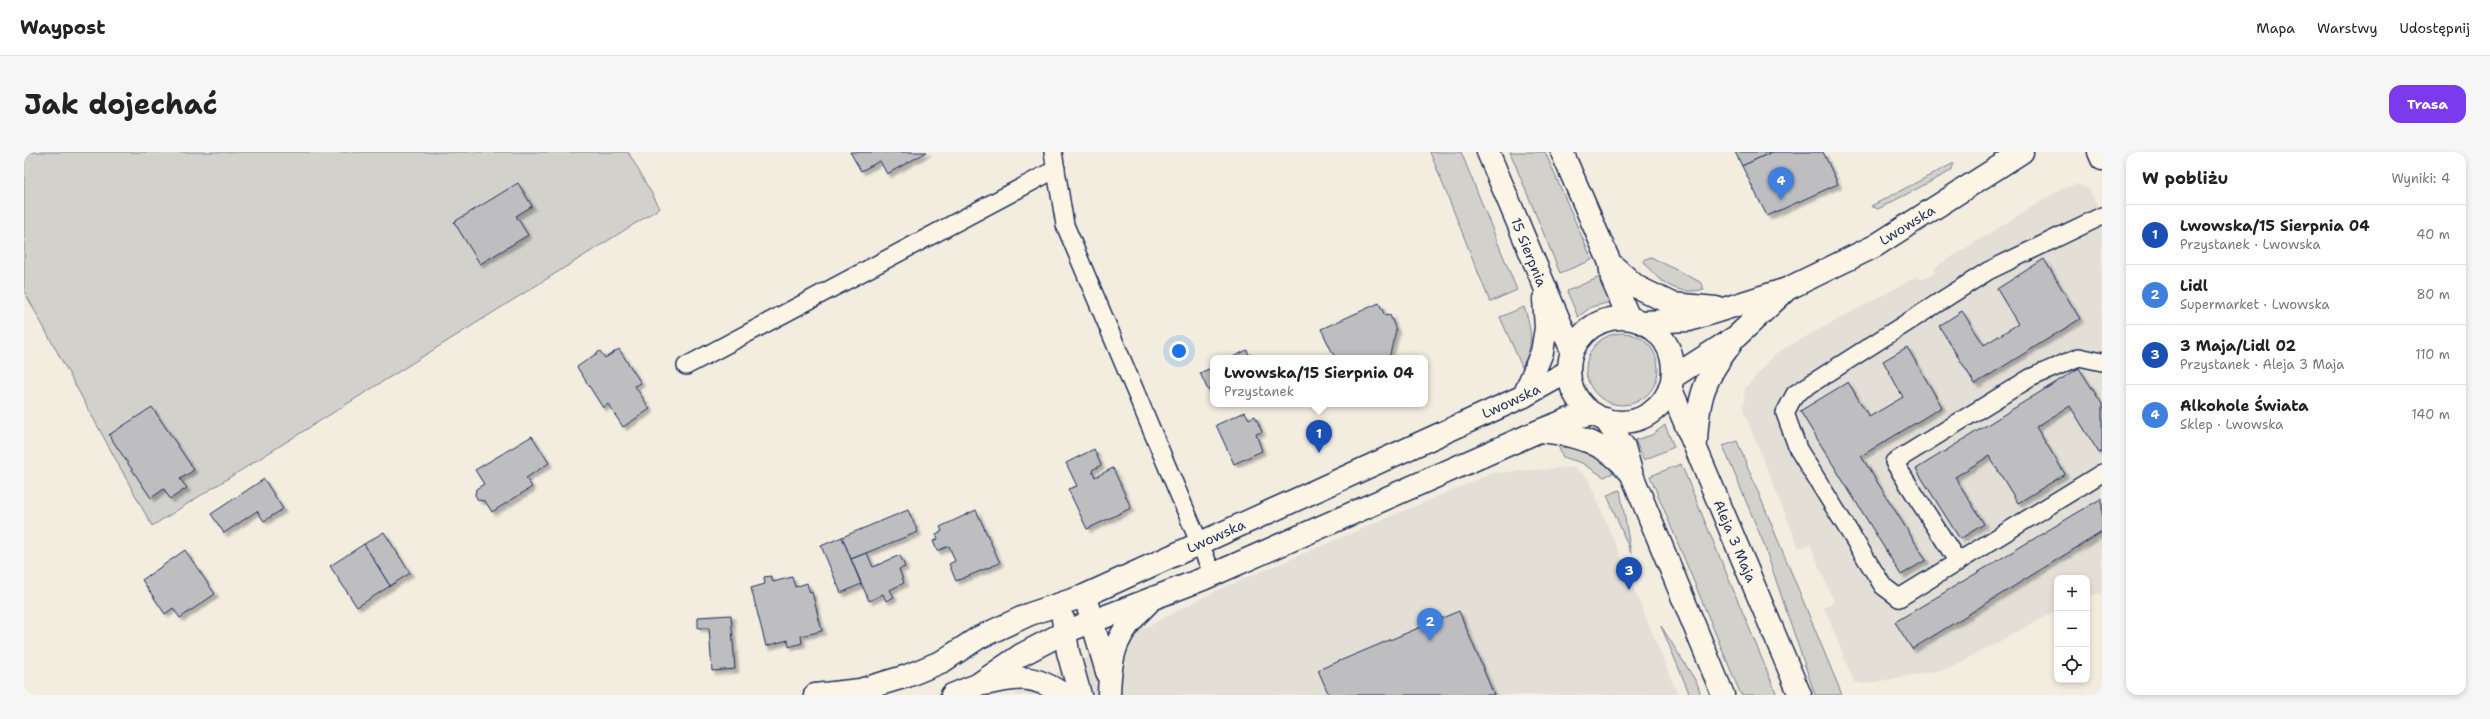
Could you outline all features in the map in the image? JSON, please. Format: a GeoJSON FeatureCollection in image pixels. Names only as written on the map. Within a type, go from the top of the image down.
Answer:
{"type":"FeatureCollection","features":[{"type":"Feature","properties":{"kind":"main road","name":"15 Sierpnia"},"geometry":{"type":"LineString","coordinates":[[1488,152],[1545,289],[1570,361]]}},
{"type":"Feature","properties":{"kind":"main road"},"geometry":{"type":"LineString","coordinates":[[1562,152],[1610,263],[1616,292],[1635,320]]}},
{"type":"Feature","properties":{"kind":"main road","name":"Lwowska"},"geometry":{"type":"LineString","coordinates":[[1635,320],[1689,320],[1786,289],[1875,246],[2022,152]]}},
{"type":"Feature","properties":{"kind":"main road"},"geometry":{"type":"LineString","coordinates":[[2099,152],[2102,159]]}},
{"type":"Feature","properties":{"kind":"main road"},"geometry":{"type":"LineString","coordinates":[[1610,263],[1637,287],[1672,304],[1722,309]]}},
{"type":"Feature","properties":{"kind":"main road"},"geometry":{"type":"LineString","coordinates":[[1524,396],[1542,352],[1546,328],[1545,289]]}},
{"type":"Feature","properties":{"kind":"main road","name":"Lwowska"},"geometry":{"type":"LineString","coordinates":[[1672,382],[1737,336],[1786,289]]}},
{"type":"Feature","properties":{"kind":"main road"},"geometry":{"type":"LineString","coordinates":[[977,685],[1021,655],[1065,632],[1213,575],[1539,431],[1567,420],[1599,416],[1621,422],[1645,416],[1664,400],[1672,382],[1673,366],[1667,344],[1656,332],[1635,320],[1615,318],[1600,322],[1588,329],[1579,339],[1570,361],[1572,388],[1578,399],[1599,416],[1624,447],[1632,475],[1723,695]]}},
{"type":"Feature","properties":{"kind":"main road"},"geometry":{"type":"LineString","coordinates":[[1696,448],[1698,414],[1702,390],[1719,360],[1737,336]]}},
{"type":"Feature","properties":{"kind":"main road","name":"Lwowska"},"geometry":{"type":"LineString","coordinates":[[815,695],[854,693],[932,666],[985,635],[1030,614],[1084,596],[1524,396],[1570,361]]}},
{"type":"Feature","properties":{"kind":"main road","name":"Aleja 3 Maja"},"geometry":{"type":"LineString","coordinates":[[1672,382],[1696,448],[1800,695]]}},
{"type":"Feature","properties":{"kind":"main road"},"geometry":{"type":"LineString","coordinates":[[1539,431],[1581,438],[1618,458],[1632,475]]}},
{"type":"Feature","properties":{"kind":"main road"},"geometry":{"type":"LineString","coordinates":[[1084,596],[1092,621],[1109,690]]}},
{"type":"Feature","properties":{"kind":"main road"},"geometry":{"type":"LineString","coordinates":[[1109,690],[1113,651],[1119,636],[1135,615],[1155,597]]}},
{"type":"Feature","properties":{"kind":"main road"},"geometry":{"type":"LineString","coordinates":[[1061,604],[1065,632],[1080,695]]}},
{"type":"Feature","properties":{"kind":"main road"},"geometry":{"type":"LineString","coordinates":[[952,695],[977,685],[1015,678],[1033,678],[1050,685],[1064,695]]}},
{"type":"Feature","properties":{"kind":"lane"},"geometry":{"type":"LineString","coordinates":[[1053,152],[1065,225],[1198,544],[1213,575]]}},
{"type":"Feature","properties":{"kind":"lane"},"geometry":{"type":"LineString","coordinates":[[686,366],[1056,169]]}},
{"type":"Feature","properties":{"kind":"lane"},"geometry":{"type":"LineString","coordinates":[[2102,216],[1988,271],[1795,394],[1785,413],[1798,449],[1883,586],[1899,598],[2102,473]]}},
{"type":"Feature","properties":{"kind":"lane"},"geometry":{"type":"LineString","coordinates":[[1958,562],[1894,462],[2030,378],[2079,357],[2102,362]]}},
{"type":"Feature","properties":{"kind":"shaded area"},"geometry":{"type":"Polygon","coordinates":[[[24,152],[628,152],[660,208],[152,526],[24,291],[24,152]]]}},
{"type":"Feature","properties":{"kind":"shaded area"},"geometry":{"type":"Polygon","coordinates":[[[1430,152],[1461,152],[1517,290],[1490,302],[1430,152]]]}},
{"type":"Feature","properties":{"kind":"shaded area"},"geometry":{"type":"Polygon","coordinates":[[[1510,152],[1545,152],[1592,260],[1560,273],[1510,152]]]}},
{"type":"Feature","properties":{"kind":"shaded area"},"geometry":{"type":"Polygon","coordinates":[[[1954,163],[1951,171],[1878,209],[1871,206],[1954,163]]]}},
{"type":"Feature","properties":{"kind":"shaded area"},"geometry":{"type":"Polygon","coordinates":[[[2077,184],[2089,189],[2102,215],[2102,594],[2090,595],[2090,575],[2054,575],[2054,612],[1951,668],[1863,684],[1854,682],[1824,607],[1834,602],[1810,544],[1799,548],[1743,410],[1745,389],[1776,353],[1918,276],[1921,280],[1935,273],[1934,268],[2059,190],[2077,184]]]}},
{"type":"Feature","properties":{"kind":"shaded area"},"geometry":{"type":"Polygon","coordinates":[[[1651,257],[1700,282],[1704,289],[1686,291],[1677,289],[1661,281],[1648,268],[1643,260],[1651,257]]]}},
{"type":"Feature","properties":{"kind":"shaded area"},"geometry":{"type":"Polygon","coordinates":[[[1600,277],[1611,302],[1591,307],[1578,317],[1567,291],[1600,277]]]}},
{"type":"Feature","properties":{"kind":"shaded area"},"geometry":{"type":"Polygon","coordinates":[[[1524,307],[1529,323],[1530,345],[1522,367],[1500,317],[1524,307]]]}},
{"type":"Feature","properties":{"kind":"shaded area"},"geometry":{"type":"Polygon","coordinates":[[[1622,333],[1642,339],[1652,349],[1658,369],[1652,389],[1642,399],[1622,405],[1602,399],[1592,389],[1586,369],[1592,349],[1602,339],[1622,333]]]}},
{"type":"Feature","properties":{"kind":"shaded area"},"geometry":{"type":"Polygon","coordinates":[[[1665,425],[1674,447],[1644,460],[1635,440],[1652,435],[1665,425]]]}},
{"type":"Feature","properties":{"kind":"shaded area"},"geometry":{"type":"Polygon","coordinates":[[[1737,441],[1842,695],[1815,695],[1763,542],[1723,446],[1737,441]]]}},
{"type":"Feature","properties":{"kind":"shaded area"},"geometry":{"type":"Polygon","coordinates":[[[1558,446],[1582,450],[1596,456],[1608,466],[1613,473],[1604,477],[1582,463],[1563,457],[1558,446]]]}},
{"type":"Feature","properties":{"kind":"shaded area"},"geometry":{"type":"Polygon","coordinates":[[[1681,464],[1777,695],[1741,695],[1650,476],[1681,464]]]}},
{"type":"Feature","properties":{"kind":"shaded area"},"geometry":{"type":"Polygon","coordinates":[[[1573,467],[1588,478],[1678,695],[1014,695],[1220,589],[1493,473],[1573,467]]]}},
{"type":"Feature","properties":{"kind":"shaded area"},"geometry":{"type":"Polygon","coordinates":[[[1620,490],[1631,553],[1607,495],[1620,490]]]}},
{"type":"Feature","properties":{"kind":"shaded area"},"geometry":{"type":"Polygon","coordinates":[[[1661,626],[1697,683],[1701,695],[1690,695],[1661,626]]]}},
{"type":"Feature","properties":{"kind":"building"},"geometry":{"type":"Polygon","coordinates":[[[850,152],[927,152],[887,174],[880,161],[861,171],[850,152]]]}},
{"type":"Feature","properties":{"kind":"building"},"geometry":{"type":"Polygon","coordinates":[[[1735,152],[1772,152],[1742,166],[1735,152]]]}},
{"type":"Feature","properties":{"kind":"building"},"geometry":{"type":"Polygon","coordinates":[[[1772,152],[1823,152],[1838,184],[1767,216],[1742,166],[1772,152]]]}},
{"type":"Feature","properties":{"kind":"building"},"geometry":{"type":"Polygon","coordinates":[[[518,183],[532,206],[516,216],[528,235],[480,264],[454,222],[518,183]]]}},
{"type":"Feature","properties":{"kind":"building"},"geometry":{"type":"Polygon","coordinates":[[[2044,259],[2080,319],[1975,384],[1939,326],[1962,311],[1984,345],[2018,324],[1997,289],[2044,259]]]}},
{"type":"Feature","properties":{"kind":"building"},"geometry":{"type":"Polygon","coordinates":[[[1379,303],[1385,316],[1390,315],[1396,330],[1390,355],[1334,355],[1321,329],[1379,303]]]}},
{"type":"Feature","properties":{"kind":"building"},"geometry":{"type":"Polygon","coordinates":[[[1907,347],[1942,407],[1861,456],[1926,560],[1901,575],[1800,411],[1848,382],[1869,417],[1903,397],[1883,361],[1907,347]]]}},
{"type":"Feature","properties":{"kind":"building"},"geometry":{"type":"Polygon","coordinates":[[[619,349],[641,383],[635,386],[650,409],[623,427],[608,404],[603,408],[577,367],[600,351],[605,358],[619,349]]]}},
{"type":"Feature","properties":{"kind":"building"},"geometry":{"type":"Polygon","coordinates":[[[1247,350],[1249,355],[1237,355],[1247,350]]]}},
{"type":"Feature","properties":{"kind":"building"},"geometry":{"type":"Polygon","coordinates":[[[1210,368],[1210,389],[1208,390],[1200,373],[1210,368]]]}},
{"type":"Feature","properties":{"kind":"building"},"geometry":{"type":"Polygon","coordinates":[[[2079,368],[2102,404],[2102,451],[2099,453],[2070,406],[2036,427],[2065,474],[2018,503],[1989,456],[1955,477],[1984,524],[1960,539],[1916,469],[2079,368]]]}},
{"type":"Feature","properties":{"kind":"building"},"geometry":{"type":"Polygon","coordinates":[[[152,407],[194,470],[180,479],[187,488],[170,499],[164,489],[151,498],[109,435],[152,407]]]}},
{"type":"Feature","properties":{"kind":"building"},"geometry":{"type":"Polygon","coordinates":[[[1245,412],[1249,419],[1255,416],[1262,432],[1256,434],[1262,451],[1234,464],[1216,425],[1245,412]]]}},
{"type":"Feature","properties":{"kind":"building"},"geometry":{"type":"Polygon","coordinates":[[[532,436],[549,463],[526,478],[532,487],[492,512],[485,501],[478,500],[475,495],[476,489],[484,484],[475,470],[532,436]]]}},
{"type":"Feature","properties":{"kind":"building"},"geometry":{"type":"Polygon","coordinates":[[[1094,449],[1101,465],[1092,470],[1095,477],[1113,468],[1131,508],[1087,529],[1068,489],[1077,486],[1066,463],[1094,449]]]}},
{"type":"Feature","properties":{"kind":"building"},"geometry":{"type":"Polygon","coordinates":[[[264,479],[283,509],[264,521],[257,511],[224,533],[211,514],[264,479]]]}},
{"type":"Feature","properties":{"kind":"building"},"geometry":{"type":"Polygon","coordinates":[[[2102,498],[2102,532],[1912,649],[1895,622],[2102,498]]]}},
{"type":"Feature","properties":{"kind":"building"},"geometry":{"type":"Polygon","coordinates":[[[908,510],[918,532],[851,559],[842,537],[908,510]]]}},
{"type":"Feature","properties":{"kind":"building"},"geometry":{"type":"Polygon","coordinates":[[[976,510],[1000,563],[956,581],[949,564],[955,561],[949,546],[937,551],[933,541],[938,539],[936,534],[942,531],[940,527],[976,510]]]}},
{"type":"Feature","properties":{"kind":"building"},"geometry":{"type":"Polygon","coordinates":[[[384,532],[410,573],[390,586],[364,544],[384,532]]]}},
{"type":"Feature","properties":{"kind":"building"},"geometry":{"type":"Polygon","coordinates":[[[842,537],[861,584],[841,593],[821,546],[842,537]]]}},
{"type":"Feature","properties":{"kind":"building"},"geometry":{"type":"Polygon","coordinates":[[[364,544],[390,586],[357,607],[330,566],[364,544]]]}},
{"type":"Feature","properties":{"kind":"building"},"geometry":{"type":"Polygon","coordinates":[[[185,550],[215,594],[180,618],[173,608],[165,614],[142,580],[185,550]]]}},
{"type":"Feature","properties":{"kind":"building"},"geometry":{"type":"Polygon","coordinates":[[[867,553],[873,567],[900,555],[905,567],[899,569],[904,583],[890,590],[894,597],[886,601],[883,594],[869,601],[851,559],[867,553]]]}},
{"type":"Feature","properties":{"kind":"building"},"geometry":{"type":"Polygon","coordinates":[[[771,576],[773,582],[792,577],[795,587],[807,583],[810,593],[812,592],[822,631],[801,636],[802,643],[789,647],[788,640],[766,646],[751,588],[765,584],[764,577],[771,576]]]}},
{"type":"Feature","properties":{"kind":"building"},"geometry":{"type":"Polygon","coordinates":[[[1459,611],[1494,695],[1329,695],[1318,670],[1459,611]]]}},
{"type":"Feature","properties":{"kind":"building"},"geometry":{"type":"Polygon","coordinates":[[[731,615],[735,669],[712,671],[709,628],[698,628],[698,617],[731,615]]]}},
{"type":"Feature","properties":{"kind":"place","name":"Alkohole Świata"},"geometry":{"type":"Point","coordinates":[1781,200]}},
{"type":"Feature","properties":{"kind":"place","name":"Lwowska/15 Sierpnia 04"},"geometry":{"type":"Point","coordinates":[1319,453]}},
{"type":"Feature","properties":{"kind":"place","name":"3 Maja/Lidl 02"},"geometry":{"type":"Point","coordinates":[1629,590]}},
{"type":"Feature","properties":{"kind":"place","name":"Lidl"},"geometry":{"type":"Point","coordinates":[1430,641]}}]}
